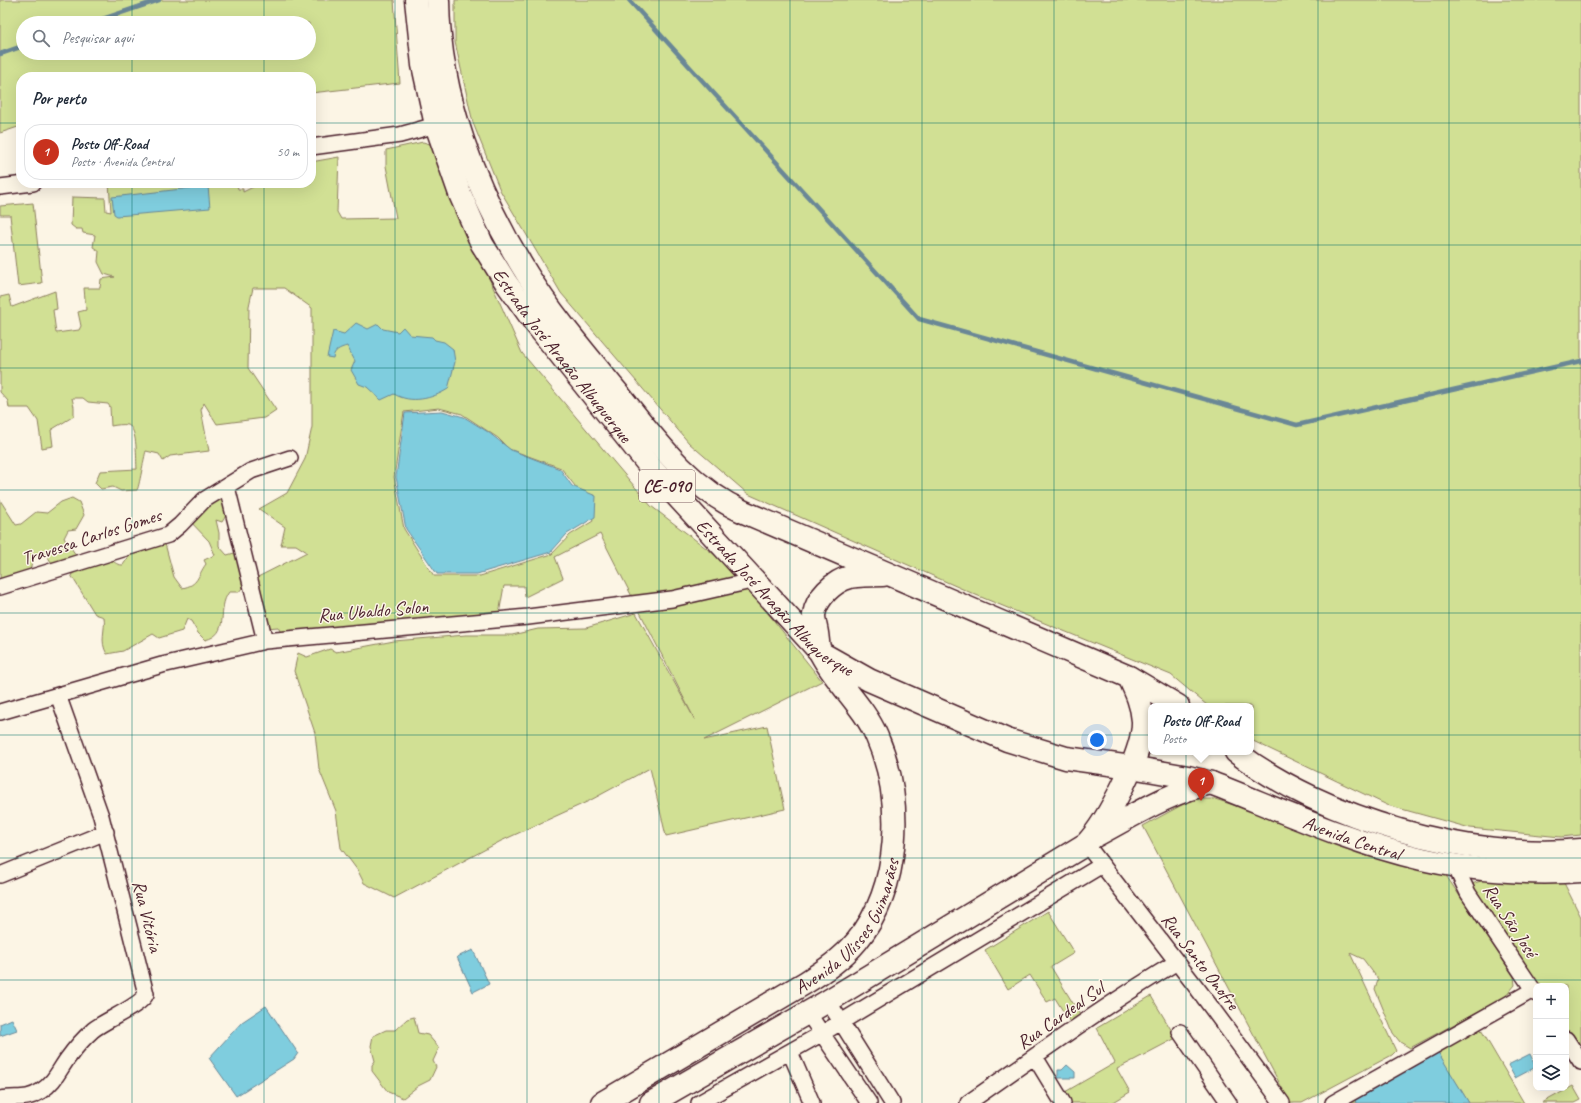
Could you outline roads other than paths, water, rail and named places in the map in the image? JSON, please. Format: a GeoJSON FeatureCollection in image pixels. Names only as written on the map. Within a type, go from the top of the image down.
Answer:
{"type":"FeatureCollection","features":[{"type":"Feature","properties":{"kind":"main road","name":"Estrada José Aragão Albuquerque"},"geometry":{"type":"LineString","coordinates":[[416,0],[423,65],[436,125],[460,194],[479,237],[507,284],[571,370],[652,469],[756,580],[821,653],[869,680],[1008,740],[1066,758],[1131,767]]}},
{"type":"Feature","properties":{"kind":"main road","name":"Estrada José Aragão Albuquerque"},"geometry":{"type":"LineString","coordinates":[[438,0],[441,43],[456,120],[489,205],[515,255],[572,336],[653,437],[690,479],[711,494],[744,512],[1129,677]]}},
{"type":"Feature","properties":{"kind":"main road"},"geometry":{"type":"LineString","coordinates":[[821,653],[814,616],[817,606],[824,594],[834,585],[848,578],[889,575]]}},
{"type":"Feature","properties":{"kind":"main road","name":"Avenida Ulisses Guimarães"},"geometry":{"type":"LineString","coordinates":[[602,1103],[805,983],[836,962],[857,941],[871,920],[886,884],[894,850],[893,789],[877,736],[821,653]]}},
{"type":"Feature","properties":{"kind":"main road","name":"Avenida Ulisses Guimarães"},"geometry":{"type":"LineString","coordinates":[[652,1103],[808,1013],[1089,841],[1121,790],[1136,752],[1143,721],[1142,706],[1129,677]]}},
{"type":"Feature","properties":{"kind":"main road","name":"CE-090"},"geometry":{"type":"LineString","coordinates":[[1129,677],[1173,703]]}},
{"type":"Feature","properties":{"kind":"main road","name":"Avenida Central"},"geometry":{"type":"LineString","coordinates":[[1240,755],[1266,772],[1308,795],[1332,806],[1398,830],[1443,841],[1483,847],[1545,851],[1581,850]]}},
{"type":"Feature","properties":{"kind":"main road","name":"Avenida Central"},"geometry":{"type":"LineString","coordinates":[[1131,767],[1188,777],[1211,783],[1364,842],[1421,859],[1454,866],[1516,871],[1581,871]]}},
{"type":"Feature","properties":{"kind":"main road"},"geometry":{"type":"LineString","coordinates":[[1089,841],[1174,795],[1191,788],[1211,783]]}},
{"type":"Feature","properties":{"kind":"main road"},"geometry":{"type":"LineString","coordinates":[[713,1037],[726,1060]]}},
{"type":"Feature","properties":{"kind":"street"},"geometry":{"type":"LineString","coordinates":[[316,146],[400,135],[436,125]]}},
{"type":"Feature","properties":{"kind":"street"},"geometry":{"type":"LineString","coordinates":[[0,187],[16,185]]}},
{"type":"Feature","properties":{"kind":"street","name":"Travessa Carlos Gomes"},"geometry":{"type":"LineString","coordinates":[[0,587],[168,535],[204,500],[251,471],[290,458]]}},
{"type":"Feature","properties":{"kind":"street"},"geometry":{"type":"LineString","coordinates":[[226,487],[265,641]]}},
{"type":"Feature","properties":{"kind":"street","name":"Rua Ubaldo Solon"},"geometry":{"type":"LineString","coordinates":[[0,712],[162,665],[265,641],[528,617],[672,599],[756,580]]}},
{"type":"Feature","properties":{"kind":"street","name":"Rua Vitória"},"geometry":{"type":"LineString","coordinates":[[6,1100],[28,1098],[52,1083],[67,1059],[94,1030],[142,1000],[146,994],[106,832],[58,695]]}},
{"type":"Feature","properties":{"kind":"street"},"geometry":{"type":"LineString","coordinates":[[0,875],[106,832]]}},
{"type":"Feature","properties":{"kind":"street","name":"Rua Santo Onofre"},"geometry":{"type":"LineString","coordinates":[[1089,841],[1102,865],[1177,962],[1282,1103]]}},
{"type":"Feature","properties":{"kind":"street"},"geometry":{"type":"LineString","coordinates":[[699,1103],[821,1034],[1102,865]]}},
{"type":"Feature","properties":{"kind":"street","name":"Rua São José"},"geometry":{"type":"LineString","coordinates":[[1454,866],[1468,893],[1533,989]]}},
{"type":"Feature","properties":{"kind":"street","name":"Rua Cardeal Sul"},"geometry":{"type":"LineString","coordinates":[[968,1103],[1143,982],[1177,962]]}},
{"type":"Feature","properties":{"kind":"street"},"geometry":{"type":"LineString","coordinates":[[1333,1103],[1533,993]]}},
{"type":"Feature","properties":{"kind":"street"},"geometry":{"type":"LineString","coordinates":[[828,1001],[892,1103]]}},
{"type":"Feature","properties":{"kind":"street"},"geometry":{"type":"LineString","coordinates":[[808,1013],[869,1103]]}},
{"type":"Feature","properties":{"kind":"street"},"geometry":{"type":"LineString","coordinates":[[1180,1032],[1229,1103]]}},
{"type":"Feature","properties":{"kind":"street"},"geometry":{"type":"LineString","coordinates":[[1569,1044],[1581,1062]]}},
{"type":"Feature","properties":{"kind":"street"},"geometry":{"type":"LineString","coordinates":[[790,1052],[812,1103]]}},
{"type":"Feature","properties":{"kind":"street"},"geometry":{"type":"LineString","coordinates":[[1034,1057],[1063,1103]]}},
{"type":"Feature","properties":{"kind":"water"},"geometry":{"type":"Polygon","coordinates":[[[191,188],[208,188],[210,208],[117,216],[114,214],[112,197],[191,188]]]}},
{"type":"Feature","properties":{"kind":"water"},"geometry":{"type":"Polygon","coordinates":[[[356,323],[368,329],[378,324],[383,329],[398,332],[403,327],[410,335],[432,337],[435,340],[444,342],[453,349],[455,362],[448,389],[428,398],[407,399],[394,394],[381,400],[367,387],[359,384],[351,370],[355,361],[347,346],[336,351],[333,358],[327,357],[333,331],[344,334],[356,323]]]}},
{"type":"Feature","properties":{"kind":"water"},"geometry":{"type":"Polygon","coordinates":[[[442,411],[464,417],[488,432],[511,450],[560,469],[572,486],[596,496],[595,517],[567,534],[551,552],[477,574],[437,574],[406,529],[396,477],[405,413],[442,411]]]}},
{"type":"Feature","properties":{"kind":"water"},"geometry":{"type":"Polygon","coordinates":[[[473,950],[489,984],[473,992],[457,957],[473,950]]]}},
{"type":"Feature","properties":{"kind":"water"},"geometry":{"type":"Polygon","coordinates":[[[266,1006],[298,1053],[294,1059],[236,1096],[209,1058],[242,1022],[266,1006]]]}},
{"type":"Feature","properties":{"kind":"water"},"geometry":{"type":"Polygon","coordinates":[[[12,1019],[17,1030],[0,1036],[0,1024],[12,1019]]]}},
{"type":"Feature","properties":{"kind":"water"},"geometry":{"type":"Polygon","coordinates":[[[1438,1052],[1469,1103],[1356,1103],[1355,1100],[1438,1052]]]}},
{"type":"Feature","properties":{"kind":"water"},"geometry":{"type":"Polygon","coordinates":[[[1530,1054],[1533,1060],[1533,1069],[1515,1078],[1508,1065],[1530,1054]]]}},
{"type":"Feature","properties":{"kind":"water"},"geometry":{"type":"Polygon","coordinates":[[[1067,1065],[1075,1072],[1075,1078],[1058,1078],[1058,1070],[1062,1070],[1067,1065]]]}},
{"type":"Feature","properties":{"kind":"waterway"},"geometry":{"type":"LineString","coordinates":[[112,16],[159,0]]}},
{"type":"Feature","properties":{"kind":"waterway"},"geometry":{"type":"LineString","coordinates":[[629,0],[919,319],[1297,425],[1581,361]]}},
{"type":"Feature","properties":{"kind":"waterway"},"geometry":{"type":"LineString","coordinates":[[0,54],[16,48]]}},
{"type":"Feature","properties":{"kind":"place","name":"Posto Off-Road"},"geometry":{"type":"Point","coordinates":[1201,801]}}]}
